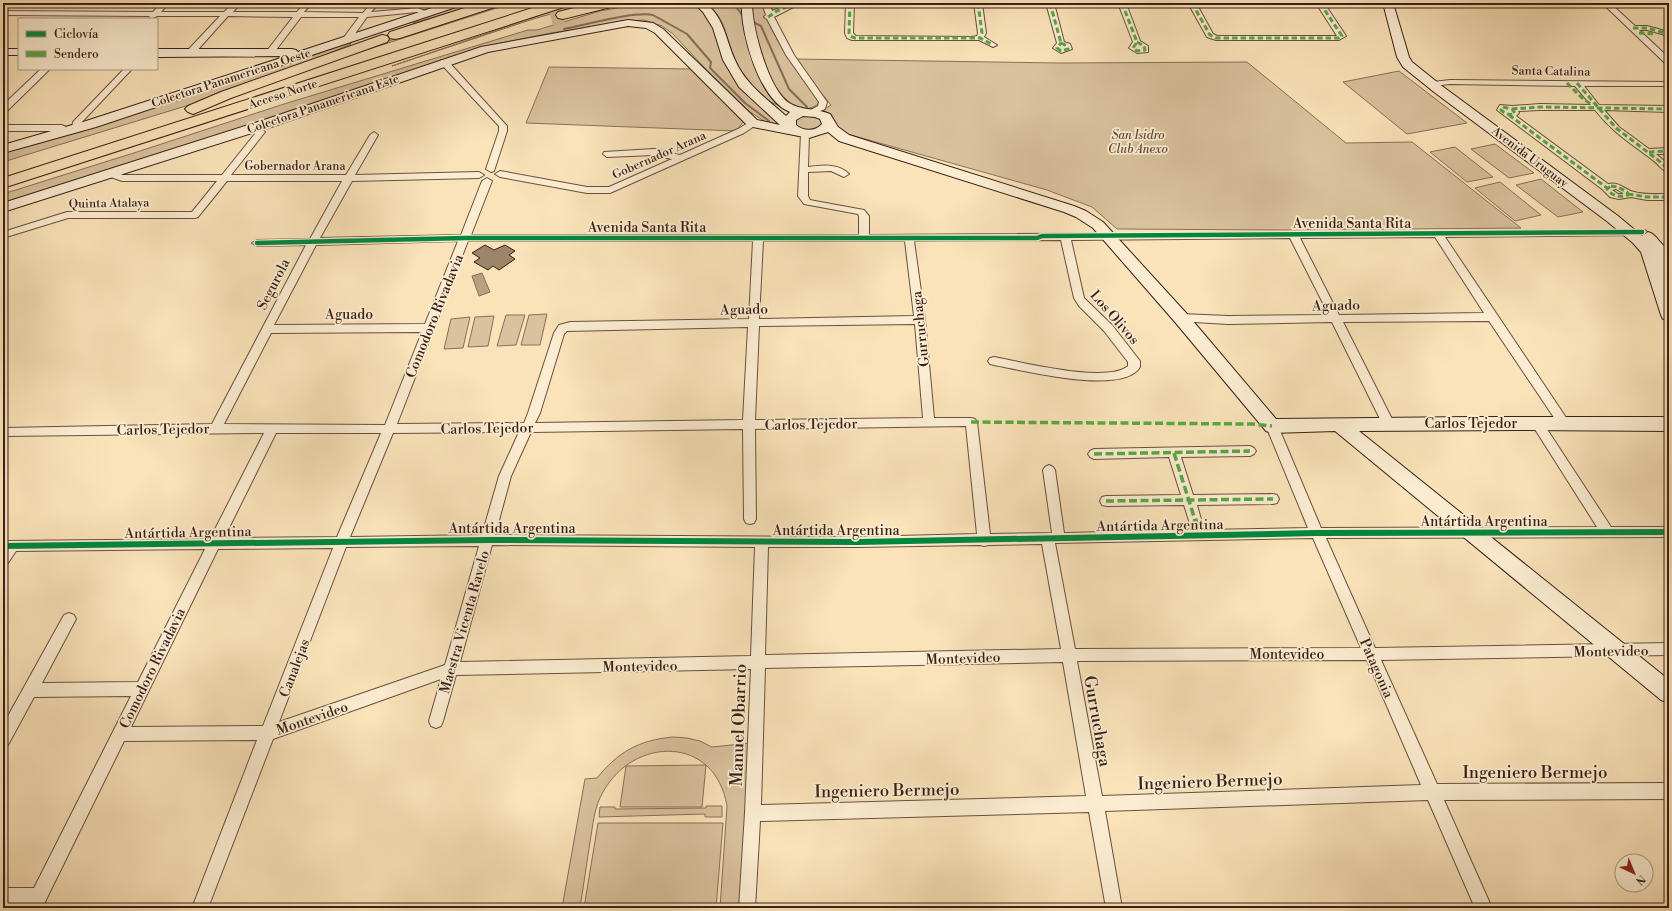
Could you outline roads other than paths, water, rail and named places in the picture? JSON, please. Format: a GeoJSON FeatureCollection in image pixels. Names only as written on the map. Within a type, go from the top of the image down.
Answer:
{"type":"FeatureCollection","features":[{"type":"Feature","properties":{"kind":"highway"},"geometry":{"type":"LineString","coordinates":[[175,117],[226,95],[388,37],[493,3]]}},
{"type":"Feature","properties":{"kind":"highway","name":"Acceso Norte"},"geometry":{"type":"LineString","coordinates":[[3,170],[175,117],[531,3]]}},
{"type":"Feature","properties":{"kind":"highway"},"geometry":{"type":"LineString","coordinates":[[3,183],[216,115],[276,103],[559,12],[610,3]]}},
{"type":"Feature","properties":{"kind":"main road","name":"Colectora Panamericana Oeste"},"geometry":{"type":"LineString","coordinates":[[3,149],[72,129],[458,3]]}},
{"type":"Feature","properties":{"kind":"main road"},"geometry":{"type":"LineString","coordinates":[[699,3],[707,10],[719,28],[729,60],[737,76],[750,92],[768,106],[796,132],[944,171]]}},
{"type":"Feature","properties":{"kind":"main road"},"geometry":{"type":"LineString","coordinates":[[747,3],[746,11],[748,31],[766,77],[784,104],[805,112]]}},
{"type":"Feature","properties":{"kind":"main road","name":"Avenida Uruguay"},"geometry":{"type":"LineString","coordinates":[[1388,3],[1403,58],[1407,64],[1438,84],[1660,250],[1669,272]]}},
{"type":"Feature","properties":{"kind":"main road","name":"Avenida Uruguay"},"geometry":{"type":"LineString","coordinates":[[1397,3],[1415,61],[1438,84]]}},
{"type":"Feature","properties":{"kind":"main road","name":"Colectora Panamericana Este"},"geometry":{"type":"LineString","coordinates":[[3,208],[266,124],[485,49],[628,23],[649,25],[659,31],[697,67],[738,110],[753,123]]}},
{"type":"Feature","properties":{"kind":"main road"},"geometry":{"type":"LineString","coordinates":[[3,52],[18,52]]}},
{"type":"Feature","properties":{"kind":"main road"},"geometry":{"type":"LineString","coordinates":[[158,53],[299,52],[305,54]]}},
{"type":"Feature","properties":{"kind":"main road"},"geometry":{"type":"LineString","coordinates":[[768,106],[826,117],[828,124],[844,138],[1082,214],[1098,225],[1108,236],[1181,318],[1272,426]]}},
{"type":"Feature","properties":{"kind":"main road"},"geometry":{"type":"LineString","coordinates":[[789,126],[790,119],[805,112]]}},
{"type":"Feature","properties":{"kind":"main road"},"geometry":{"type":"LineString","coordinates":[[753,123],[805,134],[823,130],[828,124]]}},
{"type":"Feature","properties":{"kind":"main road","name":"Avenida Uruguay"},"geometry":{"type":"LineString","coordinates":[[1636,232],[1648,251],[1669,315]]}},
{"type":"Feature","properties":{"kind":"main road","name":"Carlos Tejedor"},"geometry":{"type":"LineString","coordinates":[[1272,426],[1388,423],[1563,422],[1669,424]]}},
{"type":"Feature","properties":{"kind":"main road"},"geometry":{"type":"LineString","coordinates":[[1346,424],[1626,651],[1669,692]]}},
{"type":"Feature","properties":{"kind":"main road"},"geometry":{"type":"LineString","coordinates":[[1626,651],[1669,679]]}},
{"type":"Feature","properties":{"kind":"street"},"geometry":{"type":"LineString","coordinates":[[75,18],[92,3]]}},
{"type":"Feature","properties":{"kind":"street"},"geometry":{"type":"LineString","coordinates":[[152,16],[165,3]]}},
{"type":"Feature","properties":{"kind":"street"},"geometry":{"type":"LineString","coordinates":[[191,52],[237,3]]}},
{"type":"Feature","properties":{"kind":"street"},"geometry":{"type":"LineString","coordinates":[[270,52],[308,3]]}},
{"type":"Feature","properties":{"kind":"street"},"geometry":{"type":"LineString","coordinates":[[346,40],[364,15],[375,3]]}},
{"type":"Feature","properties":{"kind":"street"},"geometry":{"type":"LineString","coordinates":[[766,3],[768,17],[802,75],[823,102],[822,107],[805,112]]}},
{"type":"Feature","properties":{"kind":"street"},"geometry":{"type":"LineString","coordinates":[[768,17],[777,11],[797,3]]}},
{"type":"Feature","properties":{"kind":"street"},"geometry":{"type":"LineString","coordinates":[[850,3],[849,33],[850,36],[856,38],[980,38],[994,45]]}},
{"type":"Feature","properties":{"kind":"street"},"geometry":{"type":"LineString","coordinates":[[978,3],[982,33],[980,38]]}},
{"type":"Feature","properties":{"kind":"street"},"geometry":{"type":"LineString","coordinates":[[1050,3],[1061,43]]}},
{"type":"Feature","properties":{"kind":"street"},"geometry":{"type":"LineString","coordinates":[[1122,3],[1137,42]]}},
{"type":"Feature","properties":{"kind":"street"},"geometry":{"type":"LineString","coordinates":[[1192,3],[1210,35],[1216,38],[1335,39],[1342,36],[1320,3]]}},
{"type":"Feature","properties":{"kind":"street"},"geometry":{"type":"LineString","coordinates":[[1606,3],[1669,62]]}},
{"type":"Feature","properties":{"kind":"street"},"geometry":{"type":"LineString","coordinates":[[1662,3],[1669,9]]}},
{"type":"Feature","properties":{"kind":"street"},"geometry":{"type":"LineString","coordinates":[[3,12],[152,16],[227,14],[364,15],[388,14],[418,10],[427,14]]}},
{"type":"Feature","properties":{"kind":"street"},"geometry":{"type":"LineString","coordinates":[[1636,30],[1669,34]]}},
{"type":"Feature","properties":{"kind":"street"},"geometry":{"type":"LineString","coordinates":[[444,62],[503,126],[504,131],[491,169],[485,170],[483,178],[494,180],[500,174]]}},
{"type":"Feature","properties":{"kind":"street"},"geometry":{"type":"LineString","coordinates":[[3,110],[45,70]]}},
{"type":"Feature","properties":{"kind":"street"},"geometry":{"type":"LineString","coordinates":[[3,128],[72,129],[127,70]]}},
{"type":"Feature","properties":{"kind":"street"},"geometry":{"type":"LineString","coordinates":[[1568,83],[1581,97],[1597,108]]}},
{"type":"Feature","properties":{"kind":"street"},"geometry":{"type":"LineString","coordinates":[[1577,83],[1606,119],[1622,135],[1649,152],[1669,170]]}},
{"type":"Feature","properties":{"kind":"street","name":"Santa Catalina"},"geometry":{"type":"LineString","coordinates":[[1438,84],[1669,84]]}},
{"type":"Feature","properties":{"kind":"street"},"geometry":{"type":"LineString","coordinates":[[1669,109],[1540,107],[1511,112],[1607,188],[1609,192],[1618,197],[1626,196],[1628,194],[1647,197],[1669,197]]}},
{"type":"Feature","properties":{"kind":"street","name":"Gobernador Arana"},"geometry":{"type":"LineString","coordinates":[[491,169],[497,170],[500,174],[587,190],[604,191],[618,187],[741,132],[753,123]]}},
{"type":"Feature","properties":{"kind":"street"},"geometry":{"type":"LineString","coordinates":[[225,178],[261,132]]}},
{"type":"Feature","properties":{"kind":"street"},"geometry":{"type":"LineString","coordinates":[[805,134],[803,196],[807,202],[860,212],[864,216],[864,237]]}},
{"type":"Feature","properties":{"kind":"street","name":"Segurola"},"geometry":{"type":"LineString","coordinates":[[216,428],[313,242],[348,178],[374,135]]}},
{"type":"Feature","properties":{"kind":"street"},"geometry":{"type":"LineString","coordinates":[[1649,152],[1669,151]]}},
{"type":"Feature","properties":{"kind":"street"},"geometry":{"type":"LineString","coordinates":[[607,154],[660,152],[671,154],[681,159]]}},
{"type":"Feature","properties":{"kind":"street"},"geometry":{"type":"LineString","coordinates":[[804,170],[834,169],[841,171],[844,174]]}},
{"type":"Feature","properties":{"kind":"street","name":"Gobernador Arana"},"geometry":{"type":"LineString","coordinates":[[111,174],[122,178],[483,178]]}},
{"type":"Feature","properties":{"kind":"street","name":"Quinta Atalaya"},"geometry":{"type":"LineString","coordinates":[[3,235],[66,215],[195,215],[225,178]]}},
{"type":"Feature","properties":{"kind":"street","name":"Comodoro Rivadavia"},"geometry":{"type":"LineString","coordinates":[[389,429],[465,238],[483,178]]}},
{"type":"Feature","properties":{"kind":"street","name":"Avenida Santa Rita"},"geometry":{"type":"LineString","coordinates":[[257,243],[465,238],[758,239],[909,237],[1038,238],[1042,240],[1058,240],[1063,237],[1108,236],[1439,235],[1636,232]]}},
{"type":"Feature","properties":{"kind":"street"},"geometry":{"type":"LineString","coordinates":[[1439,235],[1563,422]]}},
{"type":"Feature","properties":{"kind":"street"},"geometry":{"type":"LineString","coordinates":[[1294,236],[1388,423]]}},
{"type":"Feature","properties":{"kind":"street","name":"Gurruchaga"},"geometry":{"type":"LineString","coordinates":[[909,237],[920,320],[929,422]]}},
{"type":"Feature","properties":{"kind":"street","name":"Los Olivos"},"geometry":{"type":"LineString","coordinates":[[994,361],[1084,377],[1120,375],[1127,373],[1134,367],[1134,361],[1108,328],[1083,304],[1079,298],[1063,237]]}},
{"type":"Feature","properties":{"kind":"street"},"geometry":{"type":"LineString","coordinates":[[750,519],[749,426],[758,239]]}},
{"type":"Feature","properties":{"kind":"street","name":"Aguado"},"geometry":{"type":"LineString","coordinates":[[1181,318],[1228,320],[1492,317]]}},
{"type":"Feature","properties":{"kind":"street","name":"Aguado"},"geometry":{"type":"LineString","coordinates":[[570,326],[920,320]]}},
{"type":"Feature","properties":{"kind":"street","name":"Maestra Vicenta Ravelo"},"geometry":{"type":"LineString","coordinates":[[436,721],[505,476],[537,405],[559,333],[563,328],[570,326]]}},
{"type":"Feature","properties":{"kind":"street","name":"Aguado"},"geometry":{"type":"LineString","coordinates":[[268,329],[429,328]]}},
{"type":"Feature","properties":{"kind":"street","name":"Carlos Tejedor"},"geometry":{"type":"LineString","coordinates":[[3,432],[216,428],[389,429],[749,426],[971,422],[984,541]]}},
{"type":"Feature","properties":{"kind":"street"},"geometry":{"type":"LineString","coordinates":[[1537,423],[1608,533]]}},
{"type":"Feature","properties":{"kind":"street","name":"Patagonia"},"geometry":{"type":"LineString","coordinates":[[1272,426],[1317,533],[1484,908]]}},
{"type":"Feature","properties":{"kind":"street","name":"Comodoro Rivadavia"},"geometry":{"type":"LineString","coordinates":[[36,902],[272,428]]}},
{"type":"Feature","properties":{"kind":"street","name":"Canalejas"},"geometry":{"type":"LineString","coordinates":[[200,908],[269,733],[342,541],[389,429]]}},
{"type":"Feature","properties":{"kind":"street"},"geometry":{"type":"LineString","coordinates":[[1094,454],[1250,451]]}},
{"type":"Feature","properties":{"kind":"street"},"geometry":{"type":"LineString","coordinates":[[1174,453],[1200,536]]}},
{"type":"Feature","properties":{"kind":"street","name":"Gurruchaga"},"geometry":{"type":"LineString","coordinates":[[1049,470],[1053,539],[1068,655],[1114,908]]}},
{"type":"Feature","properties":{"kind":"street"},"geometry":{"type":"LineString","coordinates":[[1106,501],[1273,499]]}},
{"type":"Feature","properties":{"kind":"street","name":"Antártida Argentina"},"geometry":{"type":"LineString","coordinates":[[7,546],[488,540],[762,542],[984,541],[1317,533],[1669,532]]}},
{"type":"Feature","properties":{"kind":"street","name":"Manuel Obarrio"},"geometry":{"type":"LineString","coordinates":[[747,908],[753,813],[762,542]]}},
{"type":"Feature","properties":{"kind":"street"},"geometry":{"type":"LineString","coordinates":[[3,559],[7,546]]}},
{"type":"Feature","properties":{"kind":"street"},"geometry":{"type":"LineString","coordinates":[[3,740],[69,619]]}},
{"type":"Feature","properties":{"kind":"street","name":"Montevideo"},"geometry":{"type":"LineString","coordinates":[[269,733],[451,670],[1068,655],[1371,654],[1626,651],[1669,649]]}},
{"type":"Feature","properties":{"kind":"street"},"geometry":{"type":"LineString","coordinates":[[30,690],[141,689]]}},
{"type":"Feature","properties":{"kind":"street"},"geometry":{"type":"LineString","coordinates":[[119,734],[269,733]]}},
{"type":"Feature","properties":{"kind":"street","name":"Ingeniero Bermejo"},"geometry":{"type":"LineString","coordinates":[[753,813],[1095,804],[1432,792],[1669,791]]}},
{"type":"Feature","properties":{"kind":"street"},"geometry":{"type":"LineString","coordinates":[[3,896],[36,902]]}},
{"type":"Feature","properties":{"kind":"waterway"},"geometry":{"type":"LineString","coordinates":[[733,3],[744,17]]}},
{"type":"Feature","properties":{"kind":"waterway"},"geometry":{"type":"LineString","coordinates":[[564,29],[634,15],[653,15],[687,34],[711,62],[710,68],[745,103],[769,121]]}},
{"type":"Feature","properties":{"kind":"waterway"},"geometry":{"type":"LineString","coordinates":[[751,21],[761,26],[789,89],[807,107]]}},
{"type":"Feature","properties":{"kind":"tunnel"},"geometry":{"type":"LineString","coordinates":[[551,18],[563,15]]}},
{"type":"Feature","properties":{"kind":"park label","name":"San Isidro Club Anexo"},"geometry":{"type":"Point","coordinates":[1138,142]}}]}
